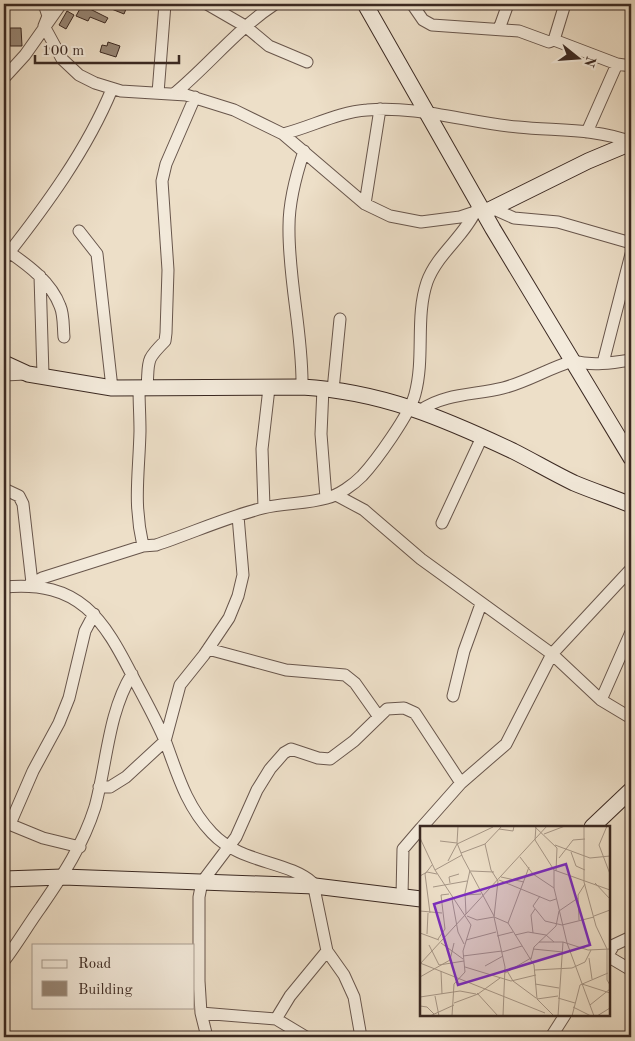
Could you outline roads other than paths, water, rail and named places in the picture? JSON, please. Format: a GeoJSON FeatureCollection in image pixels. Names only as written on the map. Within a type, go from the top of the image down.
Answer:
{"type":"FeatureCollection","features":[{"type":"Feature","properties":{"kind":"street"},"geometry":{"type":"LineString","coordinates":[[44,4],[48,16],[44,26],[51,42],[68,67],[95,83],[112,89],[195,97],[234,110],[283,134],[365,204],[390,216],[421,222],[460,217],[485,211],[588,161],[631,143]]}},
{"type":"Feature","properties":{"kind":"street"},"geometry":{"type":"LineString","coordinates":[[4,78],[25,55],[61,4]]}},
{"type":"Feature","properties":{"kind":"street"},"geometry":{"type":"LineString","coordinates":[[158,93],[165,4]]}},
{"type":"Feature","properties":{"kind":"street"},"geometry":{"type":"LineString","coordinates":[[207,4],[244,26],[269,46],[307,62]]}},
{"type":"Feature","properties":{"kind":"street"},"geometry":{"type":"LineString","coordinates":[[174,94],[197,75],[244,26],[275,4]]}},
{"type":"Feature","properties":{"kind":"street"},"geometry":{"type":"LineString","coordinates":[[365,4],[631,458]]}},
{"type":"Feature","properties":{"kind":"street"},"geometry":{"type":"LineString","coordinates":[[412,4],[423,20],[441,28],[519,31],[549,42],[554,40],[617,64],[631,66]]}},
{"type":"Feature","properties":{"kind":"street"},"geometry":{"type":"LineString","coordinates":[[499,29],[508,4]]}},
{"type":"Feature","properties":{"kind":"street"},"geometry":{"type":"LineString","coordinates":[[554,40],[565,4]]}},
{"type":"Feature","properties":{"kind":"street"},"geometry":{"type":"LineString","coordinates":[[588,132],[617,64]]}},
{"type":"Feature","properties":{"kind":"street"},"geometry":{"type":"LineString","coordinates":[[64,337],[61,306],[40,276],[7,256],[79,153],[102,114],[112,89]]}},
{"type":"Feature","properties":{"kind":"street"},"geometry":{"type":"LineString","coordinates":[[143,546],[137,520],[136,499],[143,388],[151,356],[154,350],[165,341],[166,333],[168,270],[162,181],[166,164],[195,97]]}},
{"type":"Feature","properties":{"kind":"street"},"geometry":{"type":"LineString","coordinates":[[365,204],[380,109]]}},
{"type":"Feature","properties":{"kind":"street"},"geometry":{"type":"LineString","coordinates":[[283,134],[344,114],[380,109],[517,127],[606,134],[631,143]]}},
{"type":"Feature","properties":{"kind":"street"},"geometry":{"type":"LineString","coordinates":[[302,387],[302,363],[293,296],[288,226],[295,181],[304,151]]}},
{"type":"Feature","properties":{"kind":"street"},"geometry":{"type":"LineString","coordinates":[[485,211],[514,218],[558,222],[631,243]]}},
{"type":"Feature","properties":{"kind":"street"},"geometry":{"type":"LineString","coordinates":[[416,408],[415,393],[421,351],[420,321],[427,281],[433,267],[468,226],[485,211]]}},
{"type":"Feature","properties":{"kind":"street"},"geometry":{"type":"LineString","coordinates":[[79,231],[97,254],[112,388]]}},
{"type":"Feature","properties":{"kind":"street"},"geometry":{"type":"LineString","coordinates":[[603,364],[631,254]]}},
{"type":"Feature","properties":{"kind":"street"},"geometry":{"type":"LineString","coordinates":[[36,374],[40,276]]}},
{"type":"Feature","properties":{"kind":"street"},"geometry":{"type":"LineString","coordinates":[[331,497],[321,434],[340,319]]}},
{"type":"Feature","properties":{"kind":"street"},"geometry":{"type":"LineString","coordinates":[[4,587],[31,584],[42,578],[143,546],[156,545],[264,507],[331,497],[362,476],[416,408],[447,398],[504,388],[573,361],[603,364],[631,360]]}},
{"type":"Feature","properties":{"kind":"street"},"geometry":{"type":"LineString","coordinates":[[4,363],[36,374],[112,388],[302,387],[328,389],[416,408],[482,437],[574,482],[631,505]]}},
{"type":"Feature","properties":{"kind":"street"},"geometry":{"type":"LineString","coordinates":[[4,375],[36,374]]}},
{"type":"Feature","properties":{"kind":"street"},"geometry":{"type":"LineString","coordinates":[[264,507],[262,449],[269,388]]}},
{"type":"Feature","properties":{"kind":"street"},"geometry":{"type":"LineString","coordinates":[[442,523],[482,437]]}},
{"type":"Feature","properties":{"kind":"street"},"geometry":{"type":"LineString","coordinates":[[4,489],[19,496],[23,504],[31,584]]}},
{"type":"Feature","properties":{"kind":"street"},"geometry":{"type":"LineString","coordinates":[[331,497],[364,510],[421,558],[481,604],[514,625],[552,654],[600,700],[631,718]]}},
{"type":"Feature","properties":{"kind":"street"},"geometry":{"type":"LineString","coordinates":[[99,787],[110,787],[126,777],[165,741],[180,685],[229,618],[238,596],[243,575],[238,516]]}},
{"type":"Feature","properties":{"kind":"street"},"geometry":{"type":"LineString","coordinates":[[424,826],[461,783],[506,744],[552,654],[631,569]]}},
{"type":"Feature","properties":{"kind":"street"},"geometry":{"type":"LineString","coordinates":[[31,584],[78,600],[110,632],[165,741],[191,808],[213,835],[229,848],[302,876],[315,886],[327,951],[344,975],[354,997],[361,1037]]}},
{"type":"Feature","properties":{"kind":"street"},"geometry":{"type":"LineString","coordinates":[[453,696],[464,651],[481,604]]}},
{"type":"Feature","properties":{"kind":"street"},"geometry":{"type":"LineString","coordinates":[[80,847],[44,838],[7,823],[59,723],[69,698],[85,631],[94,614]]}},
{"type":"Feature","properties":{"kind":"street"},"geometry":{"type":"LineString","coordinates":[[600,700],[631,632]]}},
{"type":"Feature","properties":{"kind":"street"},"geometry":{"type":"LineString","coordinates":[[208,649],[286,670],[345,675],[355,683],[379,717]]}},
{"type":"Feature","properties":{"kind":"street"},"geometry":{"type":"LineString","coordinates":[[4,961],[63,877],[80,847],[91,819],[122,690],[132,674]]}},
{"type":"Feature","properties":{"kind":"street"},"geometry":{"type":"LineString","coordinates":[[207,1037],[201,1012],[199,897],[202,882],[229,848],[257,790],[270,769],[284,753],[291,749],[318,758],[330,758],[349,745],[387,709],[404,708],[415,713],[461,783]]}},
{"type":"Feature","properties":{"kind":"street"},"geometry":{"type":"LineString","coordinates":[[593,826],[631,790]]}},
{"type":"Feature","properties":{"kind":"street"},"geometry":{"type":"LineString","coordinates":[[402,896],[403,849],[420,830]]}},
{"type":"Feature","properties":{"kind":"street"},"geometry":{"type":"LineString","coordinates":[[263,885],[268,864]]}},
{"type":"Feature","properties":{"kind":"street"},"geometry":{"type":"LineString","coordinates":[[4,879],[63,877],[315,886],[420,899]]}},
{"type":"Feature","properties":{"kind":"street"},"geometry":{"type":"LineString","coordinates":[[611,947],[631,937]]}},
{"type":"Feature","properties":{"kind":"street"},"geometry":{"type":"LineString","coordinates":[[276,1019],[290,996],[327,951]]}},
{"type":"Feature","properties":{"kind":"street"},"geometry":{"type":"LineString","coordinates":[[610,958],[631,970]]}},
{"type":"Feature","properties":{"kind":"street"},"geometry":{"type":"LineString","coordinates":[[201,1012],[276,1019],[306,1037]]}},
{"type":"Feature","properties":{"kind":"street"},"geometry":{"type":"LineString","coordinates":[[551,1037],[564,1016]]}}]}
